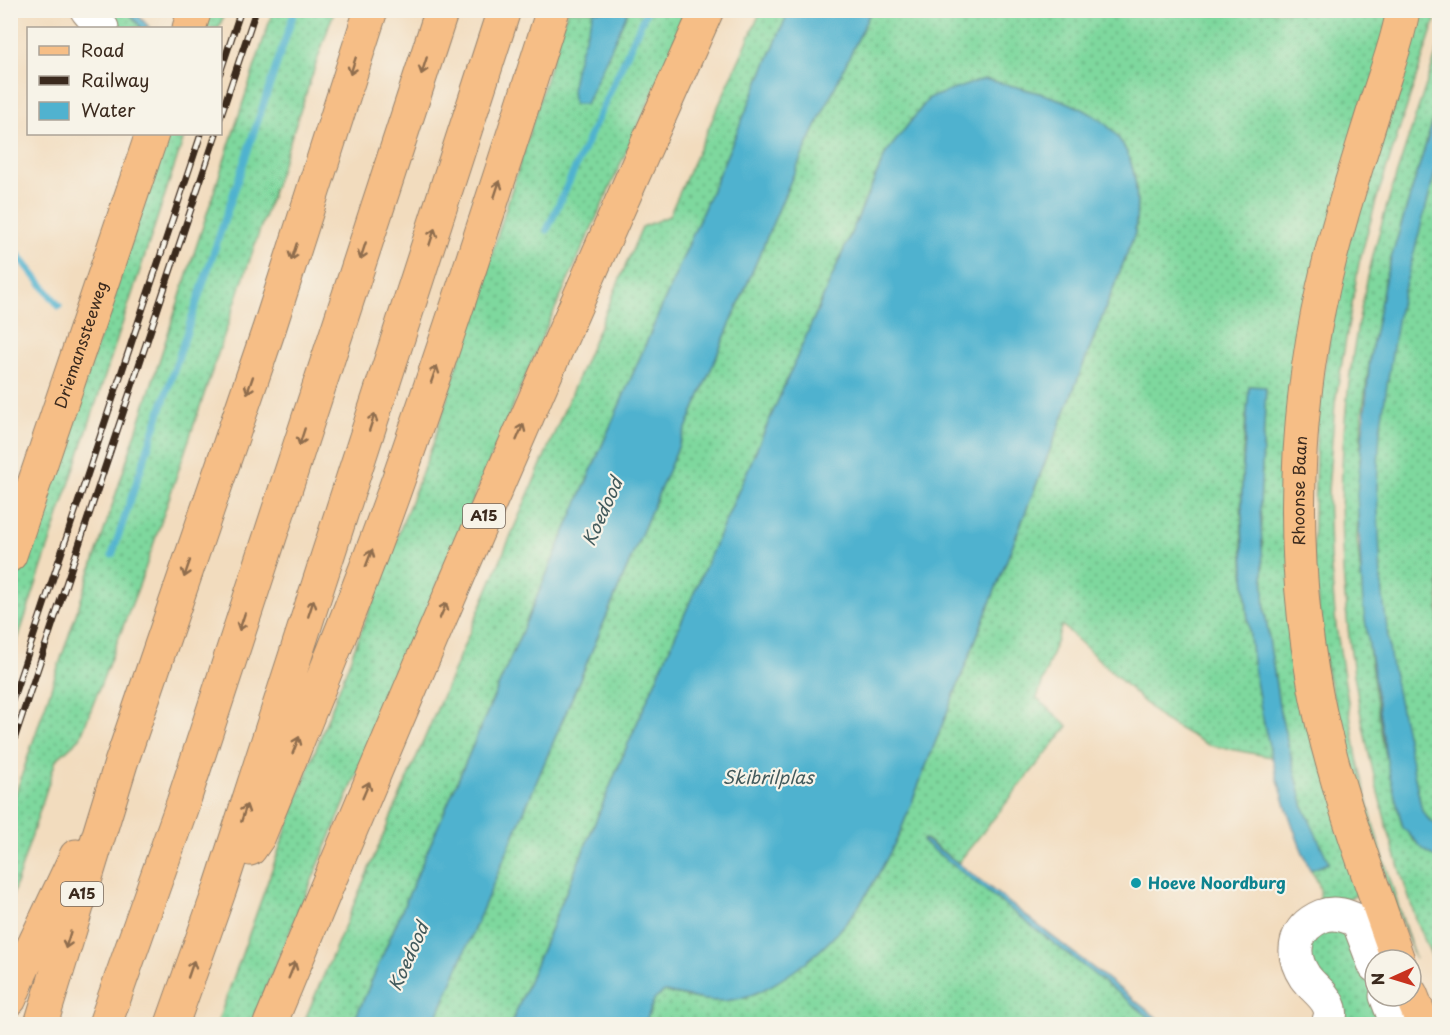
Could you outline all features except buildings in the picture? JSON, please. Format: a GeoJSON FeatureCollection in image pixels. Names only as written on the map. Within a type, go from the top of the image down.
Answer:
{"type":"FeatureCollection","features":[{"type":"Feature","properties":{"kind":"main road"},"geometry":{"type":"LineString","coordinates":[[189,27],[195,10]]}},
{"type":"Feature","properties":{"kind":"main road","name":"A15"},"geometry":{"type":"LineString","coordinates":[[41,1024],[121,763],[269,329],[371,10]]}},
{"type":"Feature","properties":{"kind":"main road"},"geometry":{"type":"LineString","coordinates":[[105,1024],[183,803],[442,10]]}},
{"type":"Feature","properties":{"kind":"main road"},"geometry":{"type":"LineString","coordinates":[[172,1024],[220,889],[504,10]]}},
{"type":"Feature","properties":{"kind":"main road"},"geometry":{"type":"LineString","coordinates":[[220,889],[259,836],[341,632],[404,463],[496,190],[553,10]]}},
{"type":"Feature","properties":{"kind":"main road","name":"A15"},"geometry":{"type":"LineString","coordinates":[[270,1024],[354,820],[535,397],[707,10]]}},
{"type":"Feature","properties":{"kind":"main road","name":"Rhoonse Baan"},"geometry":{"type":"LineString","coordinates":[[1394,948],[1356,842],[1322,723],[1307,646],[1299,515],[1304,411],[1322,290],[1339,223],[1404,14]]}},
{"type":"Feature","properties":{"kind":"main road","name":"Driemanssteeweg"},"geometry":{"type":"LineString","coordinates":[[10,555],[152,135]]}},
{"type":"Feature","properties":{"kind":"main road","name":"A15"},"geometry":{"type":"LineString","coordinates":[[10,999],[121,763]]}},
{"type":"Feature","properties":{"kind":"main road"},"geometry":{"type":"LineString","coordinates":[[1417,1008],[1423,1024]]}},
{"type":"Feature","properties":{"kind":"street"},"geometry":{"type":"LineString","coordinates":[[87,10],[101,27]]}},
{"type":"Feature","properties":{"kind":"street"},"geometry":{"type":"LineString","coordinates":[[1328,1024],[1331,1014],[1329,1005],[1305,977],[1295,958],[1296,941],[1304,927],[1324,915],[1343,914],[1358,921],[1368,948]]}},
{"type":"Feature","properties":{"kind":"street"},"geometry":{"type":"LineString","coordinates":[[1391,1008],[1397,1024]]}},
{"type":"Feature","properties":{"kind":"green space"},"geometry":{"type":"Polygon","coordinates":[[[273,10],[334,11],[143,575],[80,738],[56,760],[11,900],[11,807],[102,537],[273,10]]]}},
{"type":"Feature","properties":{"kind":"green space"},"geometry":{"type":"Polygon","coordinates":[[[103,11],[127,11],[141,27],[117,27],[103,11]]]}},
{"type":"Feature","properties":{"kind":"green space"},"geometry":{"type":"Polygon","coordinates":[[[208,11],[225,11],[219,27],[202,27],[208,11]]]}},
{"type":"Feature","properties":{"kind":"green space"},"geometry":{"type":"Polygon","coordinates":[[[567,11],[690,11],[540,342],[251,1024],[217,1024],[301,788],[433,444],[567,11]]]}},
{"type":"Feature","properties":{"kind":"green space"},"geometry":{"type":"Polygon","coordinates":[[[761,11],[789,11],[353,1024],[303,1024],[642,227],[669,216],[761,11]]]}},
{"type":"Feature","properties":{"kind":"green space"},"geometry":{"type":"Polygon","coordinates":[[[871,11],[1391,11],[1289,438],[1359,894],[1315,912],[1320,901],[1320,890],[1310,870],[1328,863],[1304,808],[1280,712],[1265,612],[1260,505],[1266,388],[1250,386],[1242,479],[1244,573],[1254,666],[1272,757],[1208,745],[1162,719],[1062,625],[1037,698],[1068,726],[958,863],[926,839],[923,840],[1158,1024],[645,1024],[654,1000],[664,992],[715,1001],[732,1000],[756,994],[784,978],[810,958],[842,928],[866,895],[899,835],[1135,233],[1136,193],[1131,162],[1118,138],[1100,120],[1077,107],[1050,96],[984,79],[886,153],[624,753],[511,1024],[434,1024],[794,173],[871,11]]]}},
{"type":"Feature","properties":{"kind":"green space"},"geometry":{"type":"Polygon","coordinates":[[[1421,11],[1438,11],[1376,201],[1359,263],[1335,403],[1328,490],[1330,556],[1336,626],[1357,758],[1373,824],[1412,948],[1355,795],[1322,648],[1313,552],[1317,413],[1339,278],[1352,226],[1421,11]]]}},
{"type":"Feature","properties":{"kind":"green space"},"geometry":{"type":"Polygon","coordinates":[[[1439,46],[1439,101],[1386,275],[1370,357],[1362,416],[1357,540],[1382,738],[1401,822],[1413,840],[1439,860],[1439,974],[1414,913],[1390,838],[1371,762],[1356,686],[1346,609],[1342,532],[1343,454],[1350,377],[1363,299],[1388,203],[1439,46]]]}},
{"type":"Feature","properties":{"kind":"green space"},"geometry":{"type":"Polygon","coordinates":[[[167,135],[185,135],[11,660],[11,593],[27,555],[167,135]]]}},
{"type":"Feature","properties":{"kind":"green space"},"geometry":{"type":"Polygon","coordinates":[[[1439,158],[1439,826],[1430,821],[1422,811],[1393,679],[1380,574],[1377,487],[1380,429],[1395,326],[1410,258],[1439,158]]]}},
{"type":"Feature","properties":{"kind":"green space"},"geometry":{"type":"Polygon","coordinates":[[[1339,923],[1363,962],[1363,1008],[1381,1008],[1389,1024],[1337,1024],[1307,962],[1305,942],[1339,923]]]}},
{"type":"Feature","properties":{"kind":"water"},"geometry":{"type":"Polygon","coordinates":[[[127,11],[134,11],[149,27],[141,27],[127,11]]]}},
{"type":"Feature","properties":{"kind":"water"},"geometry":{"type":"Polygon","coordinates":[[[594,11],[628,11],[586,104],[574,104],[572,94],[575,70],[594,11]]]}},
{"type":"Feature","properties":{"kind":"water","name":"Koedood"},"geometry":{"type":"Polygon","coordinates":[[[789,11],[871,11],[794,173],[434,1024],[353,1024],[789,11]]]}},
{"type":"Feature","properties":{"kind":"water","name":"Skibrilplas"},"geometry":{"type":"Polygon","coordinates":[[[984,79],[1050,96],[1077,106],[1100,120],[1118,138],[1131,162],[1136,193],[1135,233],[899,835],[867,893],[843,926],[813,957],[765,989],[749,996],[723,1001],[664,992],[654,1000],[645,1024],[511,1024],[624,753],[886,153],[929,98],[984,79]]]}},
{"type":"Feature","properties":{"kind":"water"},"geometry":{"type":"Polygon","coordinates":[[[1439,101],[1439,158],[1399,309],[1380,430],[1377,487],[1381,579],[1391,662],[1422,811],[1430,821],[1439,826],[1439,860],[1424,850],[1403,828],[1388,768],[1363,606],[1357,494],[1370,357],[1386,275],[1439,101]]]}},
{"type":"Feature","properties":{"kind":"water"},"geometry":{"type":"Polygon","coordinates":[[[1249,386],[1266,387],[1260,505],[1265,612],[1280,712],[1304,808],[1329,863],[1310,870],[1277,778],[1265,730],[1249,633],[1242,486],[1249,386]]]}},
{"type":"Feature","properties":{"kind":"water"},"geometry":{"type":"Polygon","coordinates":[[[924,839],[1165,1024],[1158,1024],[923,842],[924,839]]]}},
{"type":"Feature","properties":{"kind":"waterway"},"geometry":{"type":"LineString","coordinates":[[112,555],[295,10]]}},
{"type":"Feature","properties":{"kind":"waterway"},"geometry":{"type":"LineString","coordinates":[[547,230],[647,10]]}},
{"type":"Feature","properties":{"kind":"waterway"},"geometry":{"type":"LineString","coordinates":[[10,245],[59,306]]}},
{"type":"Feature","properties":{"kind":"railway"},"geometry":{"type":"LineString","coordinates":[[222,67],[241,10]]}},
{"type":"Feature","properties":{"kind":"railway"},"geometry":{"type":"LineString","coordinates":[[222,112],[256,10]]}},
{"type":"Feature","properties":{"kind":"railway"},"geometry":{"type":"LineString","coordinates":[[10,707],[201,135]]}},
{"type":"Feature","properties":{"kind":"railway"},"geometry":{"type":"LineString","coordinates":[[10,752],[216,135]]}},
{"type":"Feature","properties":{"kind":"place","name":"Hoeve Noordburg"},"geometry":{"type":"Point","coordinates":[1136,883]}}]}
